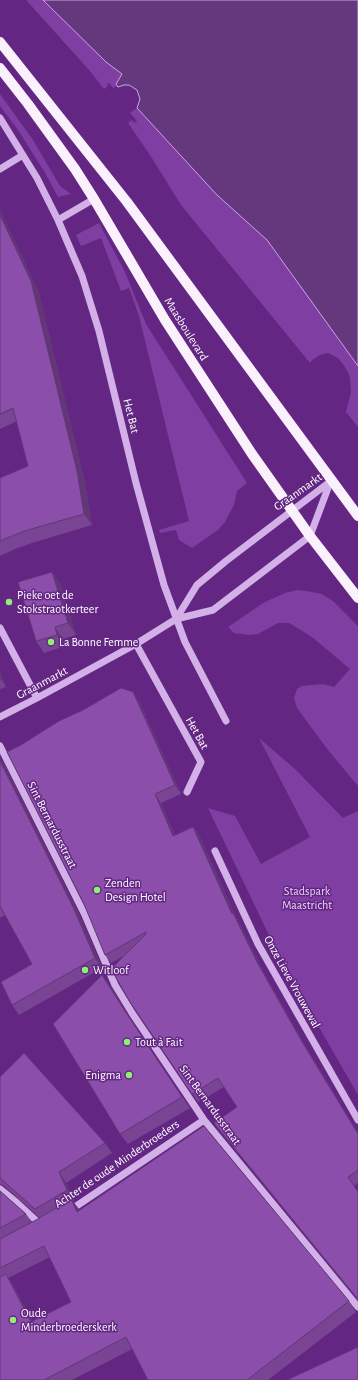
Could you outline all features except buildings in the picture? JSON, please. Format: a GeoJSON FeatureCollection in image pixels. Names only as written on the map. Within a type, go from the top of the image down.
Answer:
{"type":"FeatureCollection","features":[{"type":"Feature","properties":{"kind":"main road","name":"Maasboulevard"},"geometry":{"type":"LineString","coordinates":[[0,42],[127,202],[358,516]]}},
{"type":"Feature","properties":{"kind":"main road","name":"Maasboulevard"},"geometry":{"type":"LineString","coordinates":[[0,68],[54,139],[94,199],[165,320],[252,454],[310,536],[358,598]]}},
{"type":"Feature","properties":{"kind":"street","name":"Het Bat"},"geometry":{"type":"LineString","coordinates":[[0,118],[37,178],[58,220],[82,276],[99,331],[136,483],[164,584],[185,642],[226,721]]}},
{"type":"Feature","properties":{"kind":"street"},"geometry":{"type":"LineString","coordinates":[[0,169],[23,155]]}},
{"type":"Feature","properties":{"kind":"street"},"geometry":{"type":"LineString","coordinates":[[58,220],[94,199]]}},
{"type":"Feature","properties":{"kind":"street","name":"Graanmarkt"},"geometry":{"type":"LineString","coordinates":[[176,619],[196,585],[331,480]]}},
{"type":"Feature","properties":{"kind":"street","name":"Graanmarkt"},"geometry":{"type":"LineString","coordinates":[[0,717],[136,644],[176,619],[213,610],[310,536],[331,480]]}},
{"type":"Feature","properties":{"kind":"street"},"geometry":{"type":"LineString","coordinates":[[0,628],[37,698]]}},
{"type":"Feature","properties":{"kind":"street","name":"Het Bat"},"geometry":{"type":"LineString","coordinates":[[136,644],[200,762],[187,792]]}},
{"type":"Feature","properties":{"kind":"street","name":"Sint Bernardusstraat"},"geometry":{"type":"LineString","coordinates":[[0,746],[85,915],[115,985],[141,1027],[204,1120],[358,1306]]}},
{"type":"Feature","properties":{"kind":"street","name":"Onze Lieve Vrouwewal"},"geometry":{"type":"LineString","coordinates":[[215,851],[258,944],[358,1120]]}},
{"type":"Feature","properties":{"kind":"street","name":"Achter de oude Minderbroeders"},"geometry":{"type":"LineString","coordinates":[[61,1215],[204,1120]]}},
{"type":"Feature","properties":{"kind":"street"},"geometry":{"type":"LineString","coordinates":[[0,1189],[42,1226]]}},
{"type":"Feature","properties":{"kind":"green space"},"geometry":{"type":"Polygon","coordinates":[[[26,0],[43,0],[47,3],[106,62],[122,74],[116,84],[117,86],[113,88],[109,83],[104,89],[90,71],[26,0]]]}},
{"type":"Feature","properties":{"kind":"green space"},"geometry":{"type":"Polygon","coordinates":[[[0,94],[33,140],[60,186],[71,194],[58,197],[44,171],[18,130],[0,106],[0,94]]]}},
{"type":"Feature","properties":{"kind":"green space"},"geometry":{"type":"Polygon","coordinates":[[[137,108],[217,195],[267,240],[358,366],[358,427],[346,412],[351,392],[350,377],[345,367],[338,358],[328,353],[320,355],[310,363],[181,205],[128,123],[132,120],[134,123],[137,121],[130,113],[137,108]]]}},
{"type":"Feature","properties":{"kind":"green space"},"geometry":{"type":"Polygon","coordinates":[[[99,223],[125,272],[146,324],[247,483],[237,491],[234,505],[225,522],[218,530],[192,548],[179,540],[176,530],[160,533],[159,530],[189,521],[139,316],[129,288],[121,291],[101,238],[81,246],[76,235],[99,223]]]}},
{"type":"Feature","properties":{"kind":"green space"},"geometry":{"type":"Polygon","coordinates":[[[297,590],[322,594],[334,602],[358,626],[358,786],[328,750],[297,708],[294,698],[297,689],[302,686],[323,684],[334,687],[350,669],[312,637],[289,623],[278,623],[258,634],[250,635],[234,633],[228,627],[263,603],[285,593],[297,590]]]}},
{"type":"Feature","properties":{"kind":"green space","name":"Stadspark Maastricht"},"geometry":{"type":"Polygon","coordinates":[[[259,738],[296,770],[343,818],[358,811],[358,1095],[308,1008],[267,931],[208,808],[235,816],[261,864],[310,837],[259,738]]]}},
{"type":"Feature","properties":{"kind":"shaded area"},"geometry":{"type":"Polygon","coordinates":[[[43,0],[358,0],[358,366],[267,240],[217,195],[137,108],[140,99],[137,90],[129,85],[118,87],[116,84],[122,74],[106,62],[43,0]]]}},
{"type":"Feature","properties":{"kind":"place","name":"Pieke oet de Stokstraotkerteer"},"geometry":{"type":"Point","coordinates":[9,602]}},
{"type":"Feature","properties":{"kind":"place","name":"La Bonne Femme"},"geometry":{"type":"Point","coordinates":[51,642]}},
{"type":"Feature","properties":{"kind":"place","name":"Zenden Design Hotel"},"geometry":{"type":"Point","coordinates":[97,890]}},
{"type":"Feature","properties":{"kind":"place","name":"Witloof"},"geometry":{"type":"Point","coordinates":[85,970]}},
{"type":"Feature","properties":{"kind":"place","name":"Tout à Fait"},"geometry":{"type":"Point","coordinates":[127,1042]}},
{"type":"Feature","properties":{"kind":"place","name":"Enigma"},"geometry":{"type":"Point","coordinates":[129,1075]}},
{"type":"Feature","properties":{"kind":"place","name":"Oude Minderbroederskerk"},"geometry":{"type":"Point","coordinates":[13,1320]}}]}
